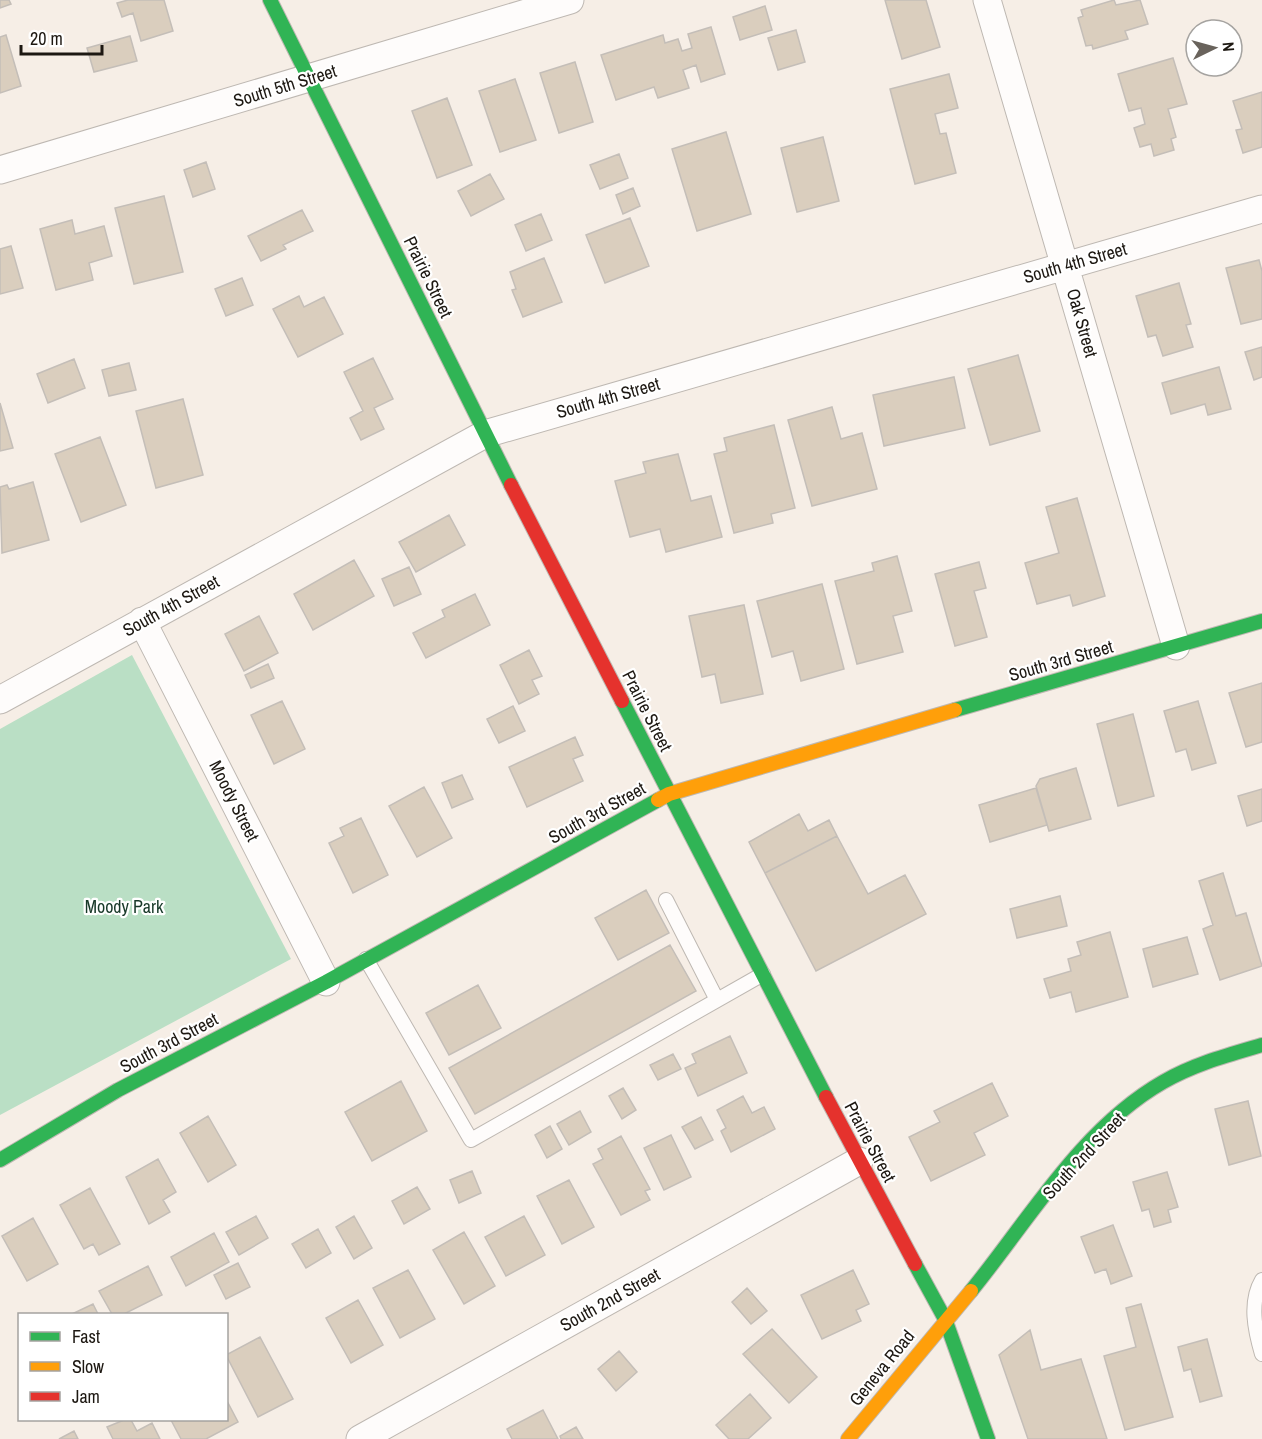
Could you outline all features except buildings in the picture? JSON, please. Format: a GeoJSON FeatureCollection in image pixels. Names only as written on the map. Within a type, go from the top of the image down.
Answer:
{"type":"FeatureCollection","features":[{"type":"Feature","properties":{"kind":"street","name":"Prairie Street"},"geometry":{"type":"LineString","coordinates":[[270,0],[485,434],[669,794],[859,1161],[945,1319],[988,1439]]}},
{"type":"Feature","properties":{"kind":"street","name":"South 5th Street"},"geometry":{"type":"LineString","coordinates":[[0,170],[310,79],[526,6],[570,0]]}},
{"type":"Feature","properties":{"kind":"street","name":"Oak Street"},"geometry":{"type":"LineString","coordinates":[[987,0],[1176,646]]}},
{"type":"Feature","properties":{"kind":"street","name":"South 4th Street"},"geometry":{"type":"LineString","coordinates":[[0,700],[485,434],[1262,209]]}},
{"type":"Feature","properties":{"kind":"street","name":"Moody Street"},"geometry":{"type":"LineString","coordinates":[[142,621],[326,982]]}},
{"type":"Feature","properties":{"kind":"street","name":"South 3rd Street"},"geometry":{"type":"LineString","coordinates":[[0,1160],[118,1090],[326,982],[669,794],[1262,621]]}},
{"type":"Feature","properties":{"kind":"street","name":"South 2nd Street"},"geometry":{"type":"LineString","coordinates":[[945,1319],[970,1292],[1066,1170],[1118,1116],[1149,1091],[1194,1065],[1262,1045]]}},
{"type":"Feature","properties":{"kind":"street","name":"South 2nd Street"},"geometry":{"type":"LineString","coordinates":[[360,1439],[859,1161]]}},
{"type":"Feature","properties":{"kind":"street","name":"Geneva Road"},"geometry":{"type":"LineString","coordinates":[[848,1439],[945,1319]]}},
{"type":"Feature","properties":{"kind":"lane"},"geometry":{"type":"LineString","coordinates":[[666,900],[717,1000]]}},
{"type":"Feature","properties":{"kind":"lane"},"geometry":{"type":"LineString","coordinates":[[366,959],[471,1140],[763,974]]}},
{"type":"Feature","properties":{"kind":"lane"},"geometry":{"type":"LineString","coordinates":[[1262,1280],[1256,1290],[1254,1310],[1257,1336],[1262,1353]]}},
{"type":"Feature","properties":{"kind":"green space","name":"Moody Park"},"geometry":{"type":"Polygon","coordinates":[[[132,655],[291,959],[0,1115],[0,729],[132,655]]]}},
{"type":"Feature","properties":{"kind":"traffic: fast"},"geometry":{"type":"LineString","coordinates":[[270,0],[511,485]]}},
{"type":"Feature","properties":{"kind":"traffic: fast"},"geometry":{"type":"LineString","coordinates":[[955,710],[1262,621]]}},
{"type":"Feature","properties":{"kind":"traffic: fast"},"geometry":{"type":"LineString","coordinates":[[622,701],[826,1097]]}},
{"type":"Feature","properties":{"kind":"traffic: fast"},"geometry":{"type":"LineString","coordinates":[[0,1160],[118,1090],[326,982],[658,800]]}},
{"type":"Feature","properties":{"kind":"traffic: fast"},"geometry":{"type":"LineString","coordinates":[[971,1291],[1058,1177],[1107,1124],[1163,1082],[1211,1061],[1262,1045]]}},
{"type":"Feature","properties":{"kind":"traffic: fast"},"geometry":{"type":"LineString","coordinates":[[915,1264],[945,1319],[988,1439]]}},
{"type":"Feature","properties":{"kind":"traffic: slow"},"geometry":{"type":"LineString","coordinates":[[658,800],[669,794],[955,710]]}},
{"type":"Feature","properties":{"kind":"traffic: slow"},"geometry":{"type":"LineString","coordinates":[[848,1439],[971,1291]]}},
{"type":"Feature","properties":{"kind":"traffic: jam"},"geometry":{"type":"LineString","coordinates":[[511,485],[622,701]]}},
{"type":"Feature","properties":{"kind":"traffic: jam"},"geometry":{"type":"LineString","coordinates":[[826,1097],[915,1264]]}}]}
